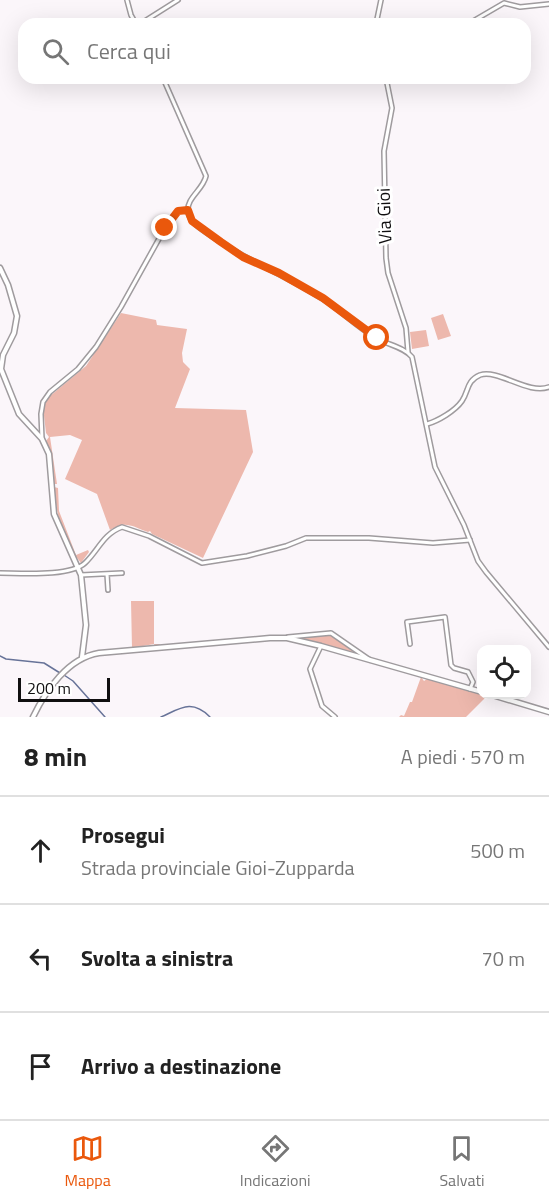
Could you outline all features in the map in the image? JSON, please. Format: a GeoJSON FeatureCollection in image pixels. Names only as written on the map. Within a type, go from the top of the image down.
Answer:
{"type":"FeatureCollection","features":[{"type":"Feature","properties":{"kind":"main road"},"geometry":{"type":"LineString","coordinates":[[0,268],[8,285],[16,316],[14,333],[3,355],[1,369],[19,414],[42,439],[50,461],[54,514],[81,575],[86,625],[82,657]]}},
{"type":"Feature","properties":{"kind":"main road"},"geometry":{"type":"LineString","coordinates":[[33,717],[56,683],[70,666],[82,657],[99,653],[287,639],[321,646],[477,691]]}},
{"type":"Feature","properties":{"kind":"main road"},"geometry":{"type":"LineString","coordinates":[[506,699],[549,712]]}},
{"type":"Feature","properties":{"kind":"street"},"geometry":{"type":"LineString","coordinates":[[127,0],[133,18]]}},
{"type":"Feature","properties":{"kind":"street"},"geometry":{"type":"LineString","coordinates":[[148,18],[178,0]]}},
{"type":"Feature","properties":{"kind":"street"},"geometry":{"type":"LineString","coordinates":[[377,18],[381,0]]}},
{"type":"Feature","properties":{"kind":"street"},"geometry":{"type":"LineString","coordinates":[[478,18],[504,3],[520,7],[549,4]]}},
{"type":"Feature","properties":{"kind":"street"},"geometry":{"type":"LineString","coordinates":[[166,84],[206,176],[202,187],[191,200],[188,210],[192,221],[243,257],[279,273],[323,298],[377,338],[408,352]]}},
{"type":"Feature","properties":{"kind":"street","name":"Via Gioi"},"geometry":{"type":"LineString","coordinates":[[387,84],[392,108],[384,151],[386,258],[388,273],[406,328],[408,352],[412,357],[435,467],[482,567],[549,646]]}},
{"type":"Feature","properties":{"kind":"street"},"geometry":{"type":"LineString","coordinates":[[42,439],[41,406],[47,396],[78,369],[96,347],[165,228],[178,211],[188,210]]}},
{"type":"Feature","properties":{"kind":"street"},"geometry":{"type":"LineString","coordinates":[[427,424],[461,403],[468,385],[480,375],[492,375],[539,390],[549,387]]}},
{"type":"Feature","properties":{"kind":"street"},"geometry":{"type":"LineString","coordinates":[[0,573],[55,572],[79,567],[87,561],[100,542],[122,527],[149,536],[202,563],[247,556],[286,546],[306,538],[369,538],[433,543],[470,540]]}},
{"type":"Feature","properties":{"kind":"street"},"geometry":{"type":"LineString","coordinates":[[81,575],[122,573]]}},
{"type":"Feature","properties":{"kind":"street"},"geometry":{"type":"LineString","coordinates":[[107,574],[108,590]]}},
{"type":"Feature","properties":{"kind":"street"},"geometry":{"type":"LineString","coordinates":[[410,644],[407,622],[445,617],[451,665],[454,669],[468,672],[472,682],[470,689]]}},
{"type":"Feature","properties":{"kind":"street"},"geometry":{"type":"LineString","coordinates":[[287,639],[288,637],[331,633],[370,660]]}},
{"type":"Feature","properties":{"kind":"street"},"geometry":{"type":"LineString","coordinates":[[321,646],[310,669],[322,706],[335,717]]}},
{"type":"Feature","properties":{"kind":"shaded area"},"geometry":{"type":"Polygon","coordinates":[[[121,313],[156,320],[157,325],[187,329],[182,353],[183,362],[190,369],[175,408],[246,410],[253,452],[203,558],[150,531],[124,525],[110,530],[97,494],[65,479],[82,440],[70,435],[50,437],[57,484],[54,484],[51,455],[46,441],[49,437],[46,433],[43,407],[50,396],[86,366],[121,313]]]}},
{"type":"Feature","properties":{"kind":"shaded area"},"geometry":{"type":"Polygon","coordinates":[[[443,314],[451,336],[438,340],[431,318],[443,314]]]}},
{"type":"Feature","properties":{"kind":"shaded area"},"geometry":{"type":"Polygon","coordinates":[[[426,330],[429,346],[412,349],[410,332],[426,330]]]}},
{"type":"Feature","properties":{"kind":"shaded area"},"geometry":{"type":"Polygon","coordinates":[[[54,487],[58,488],[59,511],[76,555],[88,550],[89,552],[81,563],[69,546],[62,527],[54,487]]]}},
{"type":"Feature","properties":{"kind":"shaded area"},"geometry":{"type":"Polygon","coordinates":[[[131,601],[154,601],[154,644],[132,648],[131,601]]]}},
{"type":"Feature","properties":{"kind":"shaded area"},"geometry":{"type":"Polygon","coordinates":[[[331,635],[364,656],[292,637],[331,635]]]}},
{"type":"Feature","properties":{"kind":"shaded area"},"geometry":{"type":"Polygon","coordinates":[[[421,677],[424,681],[427,679],[477,693],[477,699],[484,699],[466,717],[399,717],[404,716],[421,677]]]}},
{"type":"Feature","properties":{"kind":"waterway"},"geometry":{"type":"LineString","coordinates":[[0,656],[6,659],[44,663],[60,673]]}},
{"type":"Feature","properties":{"kind":"waterway"},"geometry":{"type":"LineString","coordinates":[[64,675],[73,681],[105,717]]}},
{"type":"Feature","properties":{"kind":"waterway"},"geometry":{"type":"LineString","coordinates":[[161,717],[186,707],[198,708],[210,717]]}},
{"type":"Feature","properties":{"kind":"route"},"geometry":{"type":"LineString","coordinates":[[165,228],[178,211],[188,210],[192,221],[202,230],[243,257],[279,273],[323,298],[377,338]]}}]}
